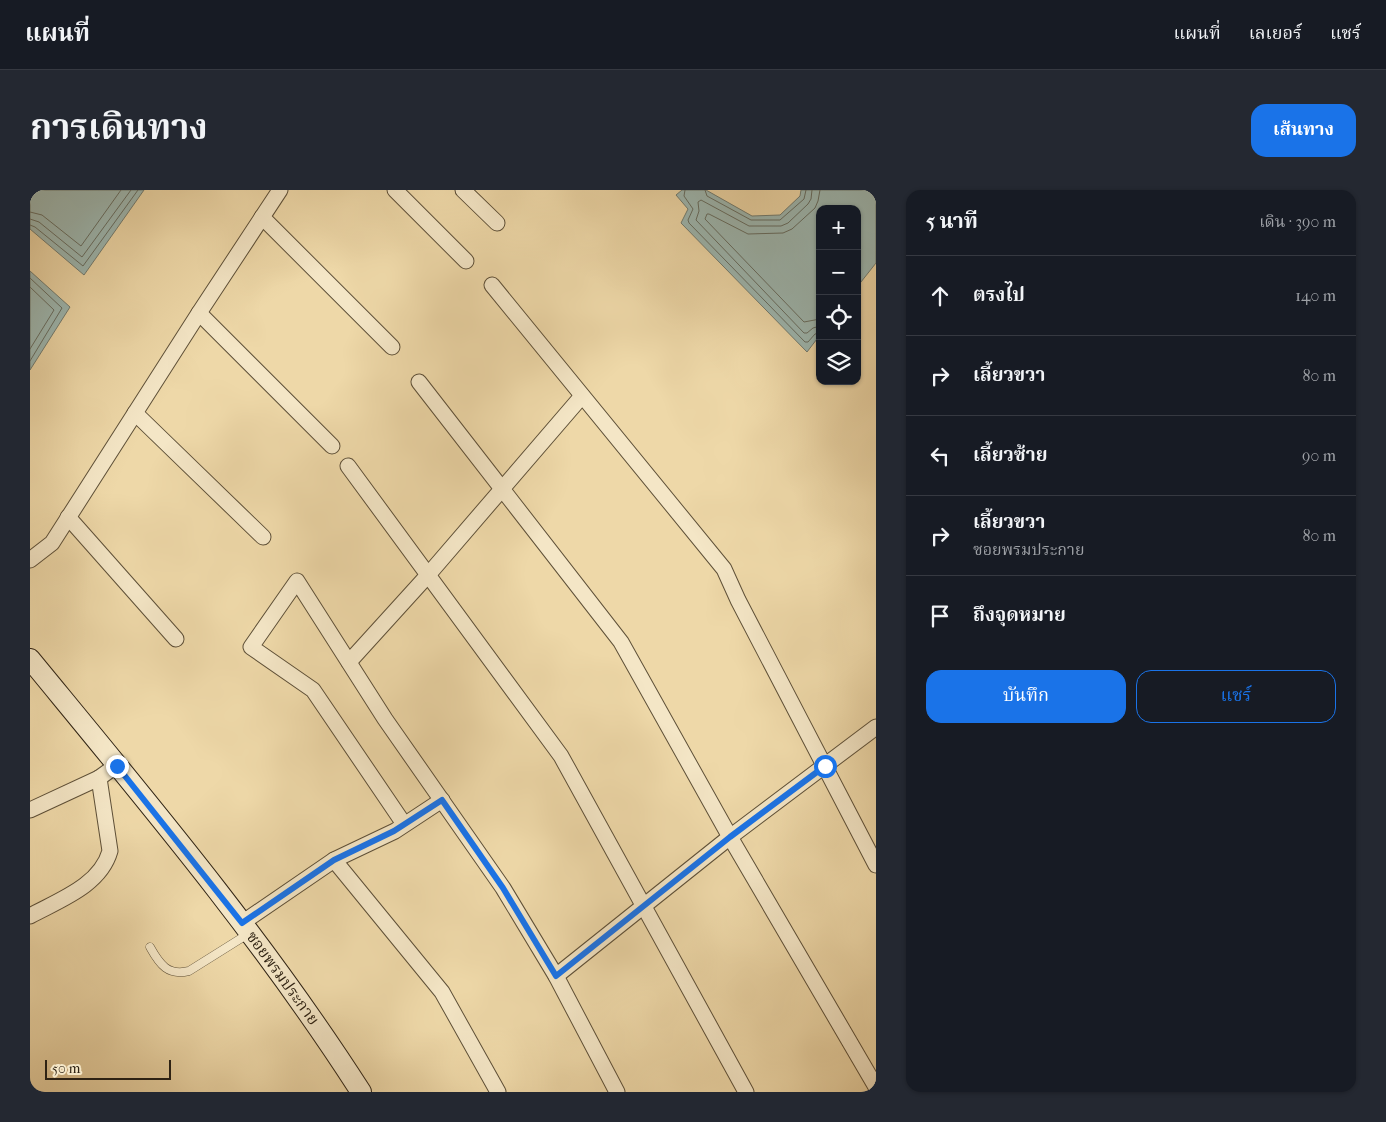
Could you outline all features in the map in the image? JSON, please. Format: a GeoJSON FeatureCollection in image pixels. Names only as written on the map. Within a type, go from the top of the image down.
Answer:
{"type":"FeatureCollection","features":[{"type":"Feature","properties":{"kind":"street"},"geometry":{"type":"LineString","coordinates":[[30,560],[52,543],[280,190]]}},
{"type":"Feature","properties":{"kind":"street"},"geometry":{"type":"LineString","coordinates":[[463,190],[497,223]]}},
{"type":"Feature","properties":{"kind":"street"},"geometry":{"type":"LineString","coordinates":[[398,191],[466,261]]}},
{"type":"Feature","properties":{"kind":"street"},"geometry":{"type":"LineString","coordinates":[[262,217],[392,347]]}},
{"type":"Feature","properties":{"kind":"street"},"geometry":{"type":"LineString","coordinates":[[492,285],[724,569],[738,600],[876,865]]}},
{"type":"Feature","properties":{"kind":"street"},"geometry":{"type":"LineString","coordinates":[[199,313],[332,446]]}},
{"type":"Feature","properties":{"kind":"street"},"geometry":{"type":"LineString","coordinates":[[419,382],[621,642],[730,837],[876,1087]]}},
{"type":"Feature","properties":{"kind":"street"},"geometry":{"type":"LineString","coordinates":[[349,662],[428,575],[582,396]]}},
{"type":"Feature","properties":{"kind":"street"},"geometry":{"type":"LineString","coordinates":[[135,413],[262,537]]}},
{"type":"Feature","properties":{"kind":"street"},"geometry":{"type":"LineString","coordinates":[[348,466],[561,756],[746,1092]]}},
{"type":"Feature","properties":{"kind":"street"},"geometry":{"type":"LineString","coordinates":[[68,517],[176,639]]}},
{"type":"Feature","properties":{"kind":"street"},"geometry":{"type":"LineString","coordinates":[[404,824],[313,690],[251,648],[297,581],[385,719],[503,888],[556,976],[617,1092]]}},
{"type":"Feature","properties":{"kind":"street","name":"ซอยพรมประกาย"},"geometry":{"type":"LineString","coordinates":[[30,658],[245,928],[323,1033],[361,1092]]}},
{"type":"Feature","properties":{"kind":"street"},"geometry":{"type":"LineString","coordinates":[[556,976],[730,837],[876,727]]}},
{"type":"Feature","properties":{"kind":"street"},"geometry":{"type":"LineString","coordinates":[[30,810],[99,778],[117,766]]}},
{"type":"Feature","properties":{"kind":"street"},"geometry":{"type":"LineString","coordinates":[[30,916],[85,886],[107,863],[110,851],[99,778]]}},
{"type":"Feature","properties":{"kind":"street"},"geometry":{"type":"LineString","coordinates":[[245,928],[334,860],[394,831],[442,800]]}},
{"type":"Feature","properties":{"kind":"street"},"geometry":{"type":"LineString","coordinates":[[334,860],[442,992],[498,1092]]}},
{"type":"Feature","properties":{"kind":"lane"},"geometry":{"type":"LineString","coordinates":[[150,948],[160,963],[166,968],[175,972],[189,971],[245,928]]}},
{"type":"Feature","properties":{"kind":"water"},"geometry":{"type":"Polygon","coordinates":[[[30,190],[144,190],[84,275],[30,229],[30,190]]]}},
{"type":"Feature","properties":{"kind":"water"},"geometry":{"type":"Polygon","coordinates":[[[682,190],[706,190],[752,216],[780,215],[800,196],[801,190],[876,190],[876,263],[861,282],[861,205],[816,205],[816,340],[807,352],[681,223],[688,209],[676,195],[682,190]]]}},
{"type":"Feature","properties":{"kind":"water"},"geometry":{"type":"Polygon","coordinates":[[[30,271],[70,307],[30,370],[30,271]]]}},
{"type":"Feature","properties":{"kind":"route"},"geometry":{"type":"LineString","coordinates":[[117,766],[242,923],[334,860],[394,831],[442,800],[503,888],[556,976],[730,837],[825,766]]}}]}
